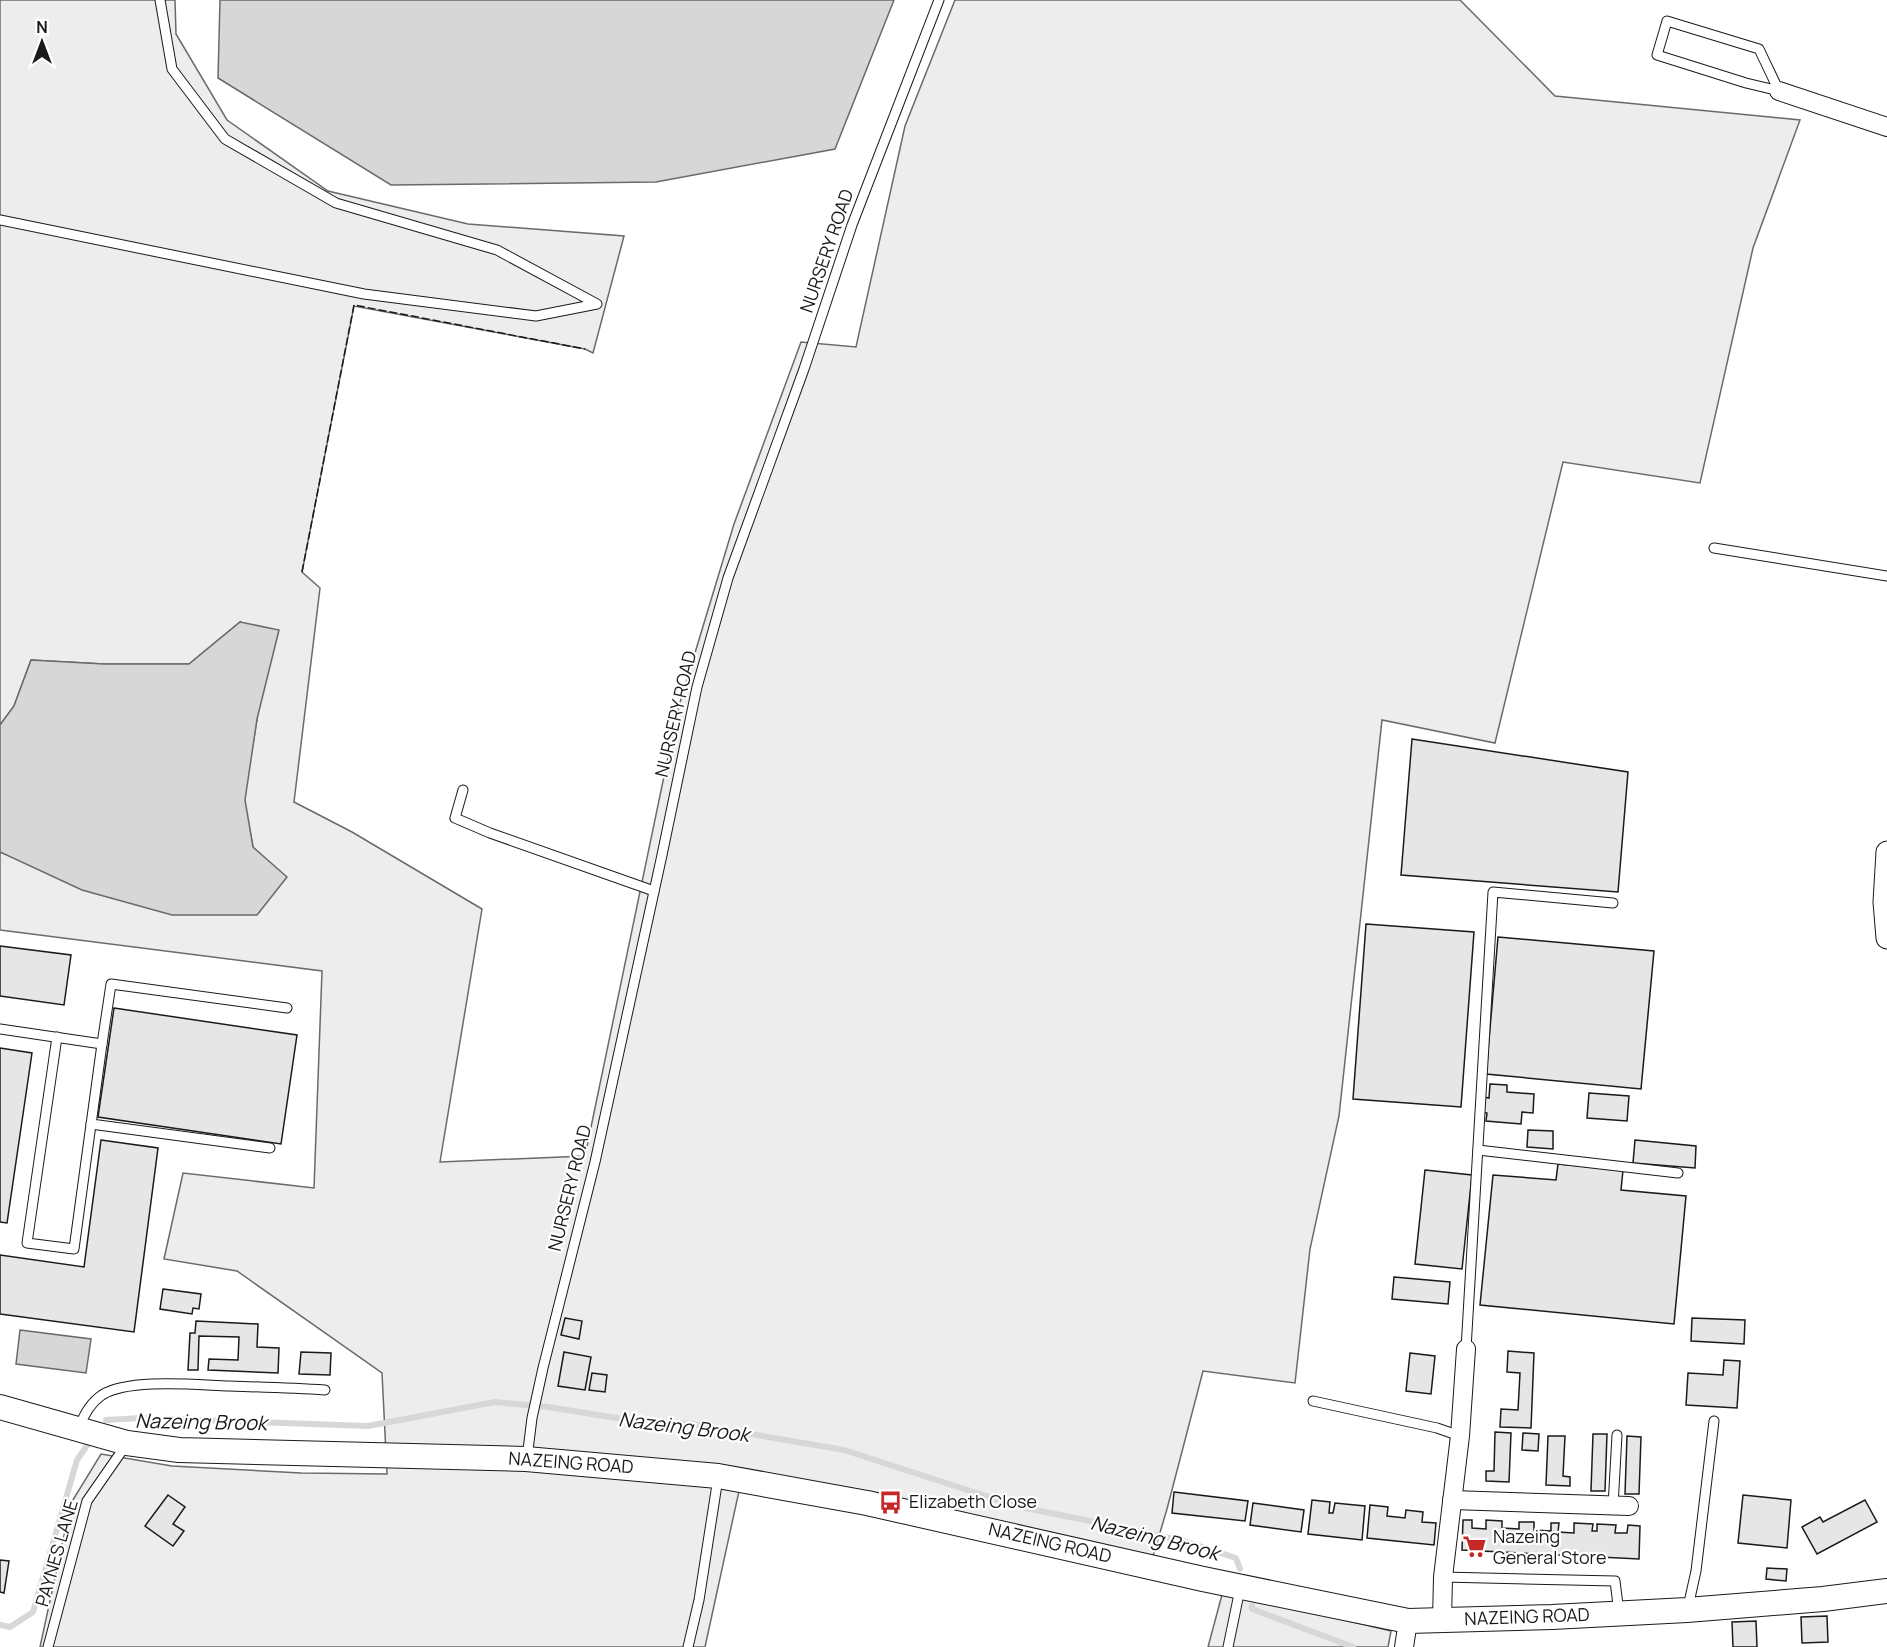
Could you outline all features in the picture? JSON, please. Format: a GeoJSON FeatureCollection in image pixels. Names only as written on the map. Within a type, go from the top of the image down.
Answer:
{"type":"FeatureCollection","features":[{"type":"Feature","properties":{"kind":"main road","name":"NAZEING ROAD"},"geometry":{"type":"LineString","coordinates":[[0,1407],[127,1443],[201,1451],[526,1459],[718,1476],[867,1503],[1408,1621],[1687,1610],[1823,1599],[1887,1591]]}},
{"type":"Feature","properties":{"kind":"street"},"geometry":{"type":"LineString","coordinates":[[1779,91],[1887,127]]}},
{"type":"Feature","properties":{"kind":"street"},"geometry":{"type":"LineString","coordinates":[[1887,852],[1884,902],[1887,938]]}},
{"type":"Feature","properties":{"kind":"street"},"geometry":{"type":"LineString","coordinates":[[1442,1620],[1443,1578],[1460,1436],[1466,1349]]}},
{"type":"Feature","properties":{"kind":"street"},"geometry":{"type":"LineString","coordinates":[[1452,1500],[1621,1506]]}},
{"type":"Feature","properties":{"kind":"street"},"geometry":{"type":"LineString","coordinates":[[1404,1647],[1408,1621]]}},
{"type":"Feature","properties":{"kind":"lane"},"geometry":{"type":"LineString","coordinates":[[0,220],[364,294],[536,316],[597,304],[497,250],[336,203],[225,139],[172,69],[160,0]]}},
{"type":"Feature","properties":{"kind":"lane","name":"NURSERY ROAD"},"geometry":{"type":"LineString","coordinates":[[526,1459],[537,1393],[595,1162],[697,687],[728,578],[804,369],[852,225],[939,0]]}},
{"type":"Feature","properties":{"kind":"lane"},"geometry":{"type":"LineString","coordinates":[[1667,21],[1759,49],[1779,91],[1657,56],[1667,21]]}},
{"type":"Feature","properties":{"kind":"lane"},"geometry":{"type":"LineString","coordinates":[[1714,548],[1887,576]]}},
{"type":"Feature","properties":{"kind":"lane"},"geometry":{"type":"LineString","coordinates":[[463,790],[455,818],[490,833],[654,891]]}},
{"type":"Feature","properties":{"kind":"lane"},"geometry":{"type":"LineString","coordinates":[[1466,1349],[1493,892],[1612,903]]}},
{"type":"Feature","properties":{"kind":"lane"},"geometry":{"type":"LineString","coordinates":[[57,1037],[27,1243],[74,1249],[111,984],[287,1008]]}},
{"type":"Feature","properties":{"kind":"lane"},"geometry":{"type":"LineString","coordinates":[[0,1029],[102,1044]]}},
{"type":"Feature","properties":{"kind":"lane"},"geometry":{"type":"LineString","coordinates":[[91,1124],[270,1148]]}},
{"type":"Feature","properties":{"kind":"lane"},"geometry":{"type":"LineString","coordinates":[[1478,1150],[1678,1173]]}},
{"type":"Feature","properties":{"kind":"lane"},"geometry":{"type":"LineString","coordinates":[[78,1430],[83,1414],[94,1402],[104,1394],[118,1389],[161,1383],[325,1390]]}},
{"type":"Feature","properties":{"kind":"lane"},"geometry":{"type":"LineString","coordinates":[[1313,1401],[1437,1428],[1460,1436]]}},
{"type":"Feature","properties":{"kind":"lane"},"geometry":{"type":"LineString","coordinates":[[1687,1610],[1696,1571],[1714,1421]]}},
{"type":"Feature","properties":{"kind":"lane"},"geometry":{"type":"LineString","coordinates":[[1617,1435],[1621,1506]]}},
{"type":"Feature","properties":{"kind":"lane","name":"PAYNES LANE"},"geometry":{"type":"LineString","coordinates":[[48,1647],[87,1501],[127,1443]]}},
{"type":"Feature","properties":{"kind":"lane"},"geometry":{"type":"LineString","coordinates":[[688,1647],[699,1600],[718,1476]]}},
{"type":"Feature","properties":{"kind":"lane"},"geometry":{"type":"LineString","coordinates":[[1443,1578],[1614,1581],[1619,1613]]}},
{"type":"Feature","properties":{"kind":"lane"},"geometry":{"type":"LineString","coordinates":[[1228,1647],[1241,1586]]}},
{"type":"Feature","properties":{"kind":"shaded area"},"geometry":{"type":"Polygon","coordinates":[[[0,0],[175,0],[176,34],[227,120],[328,191],[468,224],[624,236],[593,353],[585,349],[354,306],[302,572],[320,588],[294,802],[352,832],[482,909],[440,1162],[585,1156],[678,709],[734,524],[801,342],[856,347],[905,126],[955,0],[1460,0],[1555,96],[1800,120],[1753,248],[1700,483],[1563,462],[1495,743],[1382,720],[1339,1116],[1310,1249],[1295,1383],[1203,1371],[1147,1576],[973,1534],[739,1491],[705,1647],[40,1647],[71,1503],[101,1454],[172,1466],[301,1473],[387,1474],[382,1373],[237,1271],[164,1259],[183,1173],[314,1188],[322,971],[0,930],[0,852],[10,856],[253,847],[244,800],[257,719],[240,622],[189,664],[104,664],[31,660],[14,706],[0,725],[0,0]]]}},
{"type":"Feature","properties":{"kind":"shaded area"},"geometry":{"type":"Polygon","coordinates":[[[220,0],[894,0],[835,149],[656,182],[391,185],[218,78],[220,0]]]}},
{"type":"Feature","properties":{"kind":"shaded area"},"geometry":{"type":"Polygon","coordinates":[[[240,622],[279,630],[257,719],[245,800],[253,847],[287,877],[257,915],[172,915],[82,890],[0,852],[0,725],[14,706],[31,660],[104,664],[189,664],[240,622]]]}},
{"type":"Feature","properties":{"kind":"shaded area"},"geometry":{"type":"Polygon","coordinates":[[[20,1330],[91,1339],[86,1373],[16,1364],[20,1330]]]}},
{"type":"Feature","properties":{"kind":"shaded area"},"geometry":{"type":"Polygon","coordinates":[[[1223,1591],[1391,1631],[1388,1647],[1208,1647],[1223,1591]]]}},
{"type":"Feature","properties":{"kind":"building"},"geometry":{"type":"Polygon","coordinates":[[[1412,739],[1628,772],[1618,892],[1401,875],[1412,739]]]}},
{"type":"Feature","properties":{"kind":"building"},"geometry":{"type":"Polygon","coordinates":[[[1366,924],[1474,932],[1461,1107],[1353,1099],[1366,924]]]}},
{"type":"Feature","properties":{"kind":"building"},"geometry":{"type":"Polygon","coordinates":[[[1498,937],[1654,951],[1641,1089],[1486,1074],[1498,937]]]}},
{"type":"Feature","properties":{"kind":"building"},"geometry":{"type":"Polygon","coordinates":[[[0,946],[71,955],[64,1005],[0,996],[0,946]]]}},
{"type":"Feature","properties":{"kind":"building"},"geometry":{"type":"Polygon","coordinates":[[[114,1008],[297,1035],[281,1144],[98,1117],[114,1008]]]}},
{"type":"Feature","properties":{"kind":"building"},"geometry":{"type":"Polygon","coordinates":[[[0,1048],[32,1053],[7,1223],[0,1222],[0,1048]]]}},
{"type":"Feature","properties":{"kind":"building"},"geometry":{"type":"Polygon","coordinates":[[[1490,1084],[1507,1085],[1507,1092],[1534,1094],[1533,1113],[1522,1112],[1521,1124],[1486,1121],[1487,1113],[1482,1112],[1484,1097],[1489,1098],[1490,1084]]]}},
{"type":"Feature","properties":{"kind":"building"},"geometry":{"type":"Polygon","coordinates":[[[1589,1093],[1629,1096],[1627,1121],[1587,1118],[1589,1093]]]}},
{"type":"Feature","properties":{"kind":"building"},"geometry":{"type":"Polygon","coordinates":[[[1528,1130],[1553,1131],[1553,1149],[1527,1147],[1528,1130]]]}},
{"type":"Feature","properties":{"kind":"building"},"geometry":{"type":"Polygon","coordinates":[[[101,1140],[158,1148],[134,1332],[0,1314],[0,1255],[84,1267],[101,1140]]]}},
{"type":"Feature","properties":{"kind":"building"},"geometry":{"type":"Polygon","coordinates":[[[1635,1140],[1696,1146],[1695,1168],[1633,1163],[1635,1140]]]}},
{"type":"Feature","properties":{"kind":"building"},"geometry":{"type":"Polygon","coordinates":[[[1558,1164],[1623,1170],[1621,1190],[1686,1196],[1674,1324],[1480,1305],[1493,1175],[1556,1180],[1558,1164]]]}},
{"type":"Feature","properties":{"kind":"building"},"geometry":{"type":"Polygon","coordinates":[[[1425,1170],[1472,1175],[1462,1269],[1415,1264],[1425,1170]]]}},
{"type":"Feature","properties":{"kind":"building"},"geometry":{"type":"Polygon","coordinates":[[[1394,1277],[1450,1282],[1448,1304],[1392,1299],[1394,1277]]]}},
{"type":"Feature","properties":{"kind":"building"},"geometry":{"type":"Polygon","coordinates":[[[163,1289],[201,1294],[199,1309],[193,1308],[192,1314],[160,1309],[163,1289]]]}},
{"type":"Feature","properties":{"kind":"building"},"geometry":{"type":"Polygon","coordinates":[[[565,1318],[582,1321],[579,1339],[561,1335],[565,1318]]]}},
{"type":"Feature","properties":{"kind":"building"},"geometry":{"type":"Polygon","coordinates":[[[1692,1318],[1745,1320],[1744,1344],[1691,1341],[1692,1318]]]}},
{"type":"Feature","properties":{"kind":"building"},"geometry":{"type":"Polygon","coordinates":[[[196,1321],[258,1324],[257,1347],[279,1348],[278,1373],[208,1370],[209,1359],[238,1360],[239,1337],[199,1336],[198,1370],[188,1370],[190,1333],[195,1333],[196,1321]]]}},
{"type":"Feature","properties":{"kind":"building"},"geometry":{"type":"Polygon","coordinates":[[[1508,1351],[1534,1353],[1531,1428],[1500,1427],[1501,1409],[1518,1410],[1520,1373],[1507,1372],[1508,1351]]]}},
{"type":"Feature","properties":{"kind":"building"},"geometry":{"type":"Polygon","coordinates":[[[301,1352],[331,1353],[330,1375],[299,1374],[301,1352]]]}},
{"type":"Feature","properties":{"kind":"building"},"geometry":{"type":"Polygon","coordinates":[[[564,1352],[591,1357],[585,1390],[558,1386],[564,1352]]]}},
{"type":"Feature","properties":{"kind":"building"},"geometry":{"type":"Polygon","coordinates":[[[1410,1353],[1435,1356],[1431,1394],[1406,1391],[1410,1353]]]}},
{"type":"Feature","properties":{"kind":"building"},"geometry":{"type":"Polygon","coordinates":[[[1724,1360],[1740,1361],[1737,1408],[1686,1405],[1688,1373],[1723,1375],[1724,1360]]]}},
{"type":"Feature","properties":{"kind":"building"},"geometry":{"type":"Polygon","coordinates":[[[592,1373],[607,1375],[605,1392],[589,1390],[592,1373]]]}},
{"type":"Feature","properties":{"kind":"building"},"geometry":{"type":"Polygon","coordinates":[[[1495,1432],[1511,1433],[1509,1482],[1486,1481],[1486,1471],[1494,1471],[1495,1432]]]}},
{"type":"Feature","properties":{"kind":"building"},"geometry":{"type":"Polygon","coordinates":[[[1523,1433],[1539,1434],[1538,1451],[1522,1450],[1523,1433]]]}},
{"type":"Feature","properties":{"kind":"building"},"geometry":{"type":"Polygon","coordinates":[[[1593,1434],[1607,1434],[1605,1491],[1591,1491],[1593,1434]]]}},
{"type":"Feature","properties":{"kind":"building"},"geometry":{"type":"Polygon","coordinates":[[[1548,1436],[1565,1436],[1563,1476],[1570,1477],[1570,1486],[1546,1485],[1548,1436]]]}},
{"type":"Feature","properties":{"kind":"building"},"geometry":{"type":"Polygon","coordinates":[[[1627,1436],[1641,1437],[1639,1494],[1625,1494],[1627,1436]]]}},
{"type":"Feature","properties":{"kind":"building"},"geometry":{"type":"Polygon","coordinates":[[[1174,1492],[1248,1501],[1245,1521],[1172,1513],[1174,1492]]]}},
{"type":"Feature","properties":{"kind":"building"},"geometry":{"type":"Polygon","coordinates":[[[168,1495],[185,1507],[173,1524],[184,1531],[173,1546],[145,1526],[168,1495]]]}},
{"type":"Feature","properties":{"kind":"building"},"geometry":{"type":"Polygon","coordinates":[[[1743,1495],[1791,1500],[1787,1548],[1738,1543],[1743,1495]]]}},
{"type":"Feature","properties":{"kind":"building"},"geometry":{"type":"Polygon","coordinates":[[[1312,1500],[1330,1502],[1329,1513],[1333,1513],[1335,1503],[1365,1506],[1362,1540],[1308,1534],[1312,1500]]]}},
{"type":"Feature","properties":{"kind":"building"},"geometry":{"type":"Polygon","coordinates":[[[1865,1500],[1877,1522],[1817,1554],[1802,1527],[1820,1517],[1823,1522],[1865,1500]]]}},
{"type":"Feature","properties":{"kind":"building"},"geometry":{"type":"Polygon","coordinates":[[[1253,1503],[1304,1510],[1301,1532],[1250,1525],[1253,1503]]]}},
{"type":"Feature","properties":{"kind":"building"},"geometry":{"type":"Polygon","coordinates":[[[1370,1505],[1388,1507],[1387,1516],[1405,1518],[1406,1510],[1423,1512],[1422,1522],[1436,1523],[1434,1545],[1367,1538],[1370,1505]]]}},
{"type":"Feature","properties":{"kind":"building"},"geometry":{"type":"Polygon","coordinates":[[[1463,1520],[1472,1520],[1472,1528],[1486,1529],[1486,1520],[1502,1521],[1502,1528],[1519,1529],[1519,1522],[1534,1522],[1534,1530],[1551,1531],[1551,1523],[1559,1523],[1558,1532],[1574,1533],[1574,1523],[1593,1524],[1592,1531],[1597,1531],[1597,1524],[1616,1525],[1615,1533],[1627,1533],[1628,1525],[1640,1526],[1639,1559],[1462,1550],[1463,1520]]]}},
{"type":"Feature","properties":{"kind":"building"},"geometry":{"type":"Polygon","coordinates":[[[0,1560],[9,1561],[4,1593],[0,1592],[0,1560]]]}},
{"type":"Feature","properties":{"kind":"building"},"geometry":{"type":"Polygon","coordinates":[[[1767,1568],[1787,1569],[1786,1581],[1766,1579],[1767,1568]]]}},
{"type":"Feature","properties":{"kind":"building"},"geometry":{"type":"Polygon","coordinates":[[[1827,1616],[1828,1642],[1802,1643],[1801,1617],[1827,1616]]]}},
{"type":"Feature","properties":{"kind":"building"},"geometry":{"type":"Polygon","coordinates":[[[1756,1621],[1757,1647],[1733,1647],[1732,1622],[1756,1621]]]}},
{"type":"Feature","properties":{"kind":"waterway","name":"Nazeing Brook"},"geometry":{"type":"LineString","coordinates":[[106,1420],[141,1418],[368,1426],[495,1402],[548,1407],[635,1421],[692,1424],[844,1450],[1020,1507],[1187,1542],[1236,1558],[1240,1569]]}},
{"type":"Feature","properties":{"kind":"waterway","name":"Nazeing Brook"},"geometry":{"type":"LineString","coordinates":[[0,1625],[10,1627],[33,1612],[77,1460],[88,1444]]}},
{"type":"Feature","properties":{"kind":"waterway","name":"Nazeing Brook"},"geometry":{"type":"LineString","coordinates":[[1252,1606],[1252,1609],[1353,1647]]}},
{"type":"Feature","properties":{"kind":"fence"},"geometry":{"type":"LineString","coordinates":[[302,572],[354,305],[585,349]]}},
{"type":"Feature","properties":{"kind":"place","name":"Elizabeth Close"},"geometry":{"type":"Point","coordinates":[891,1502]}},
{"type":"Feature","properties":{"kind":"place","name":"Nazeing General Store"},"geometry":{"type":"Point","coordinates":[1475,1547]}}]}
